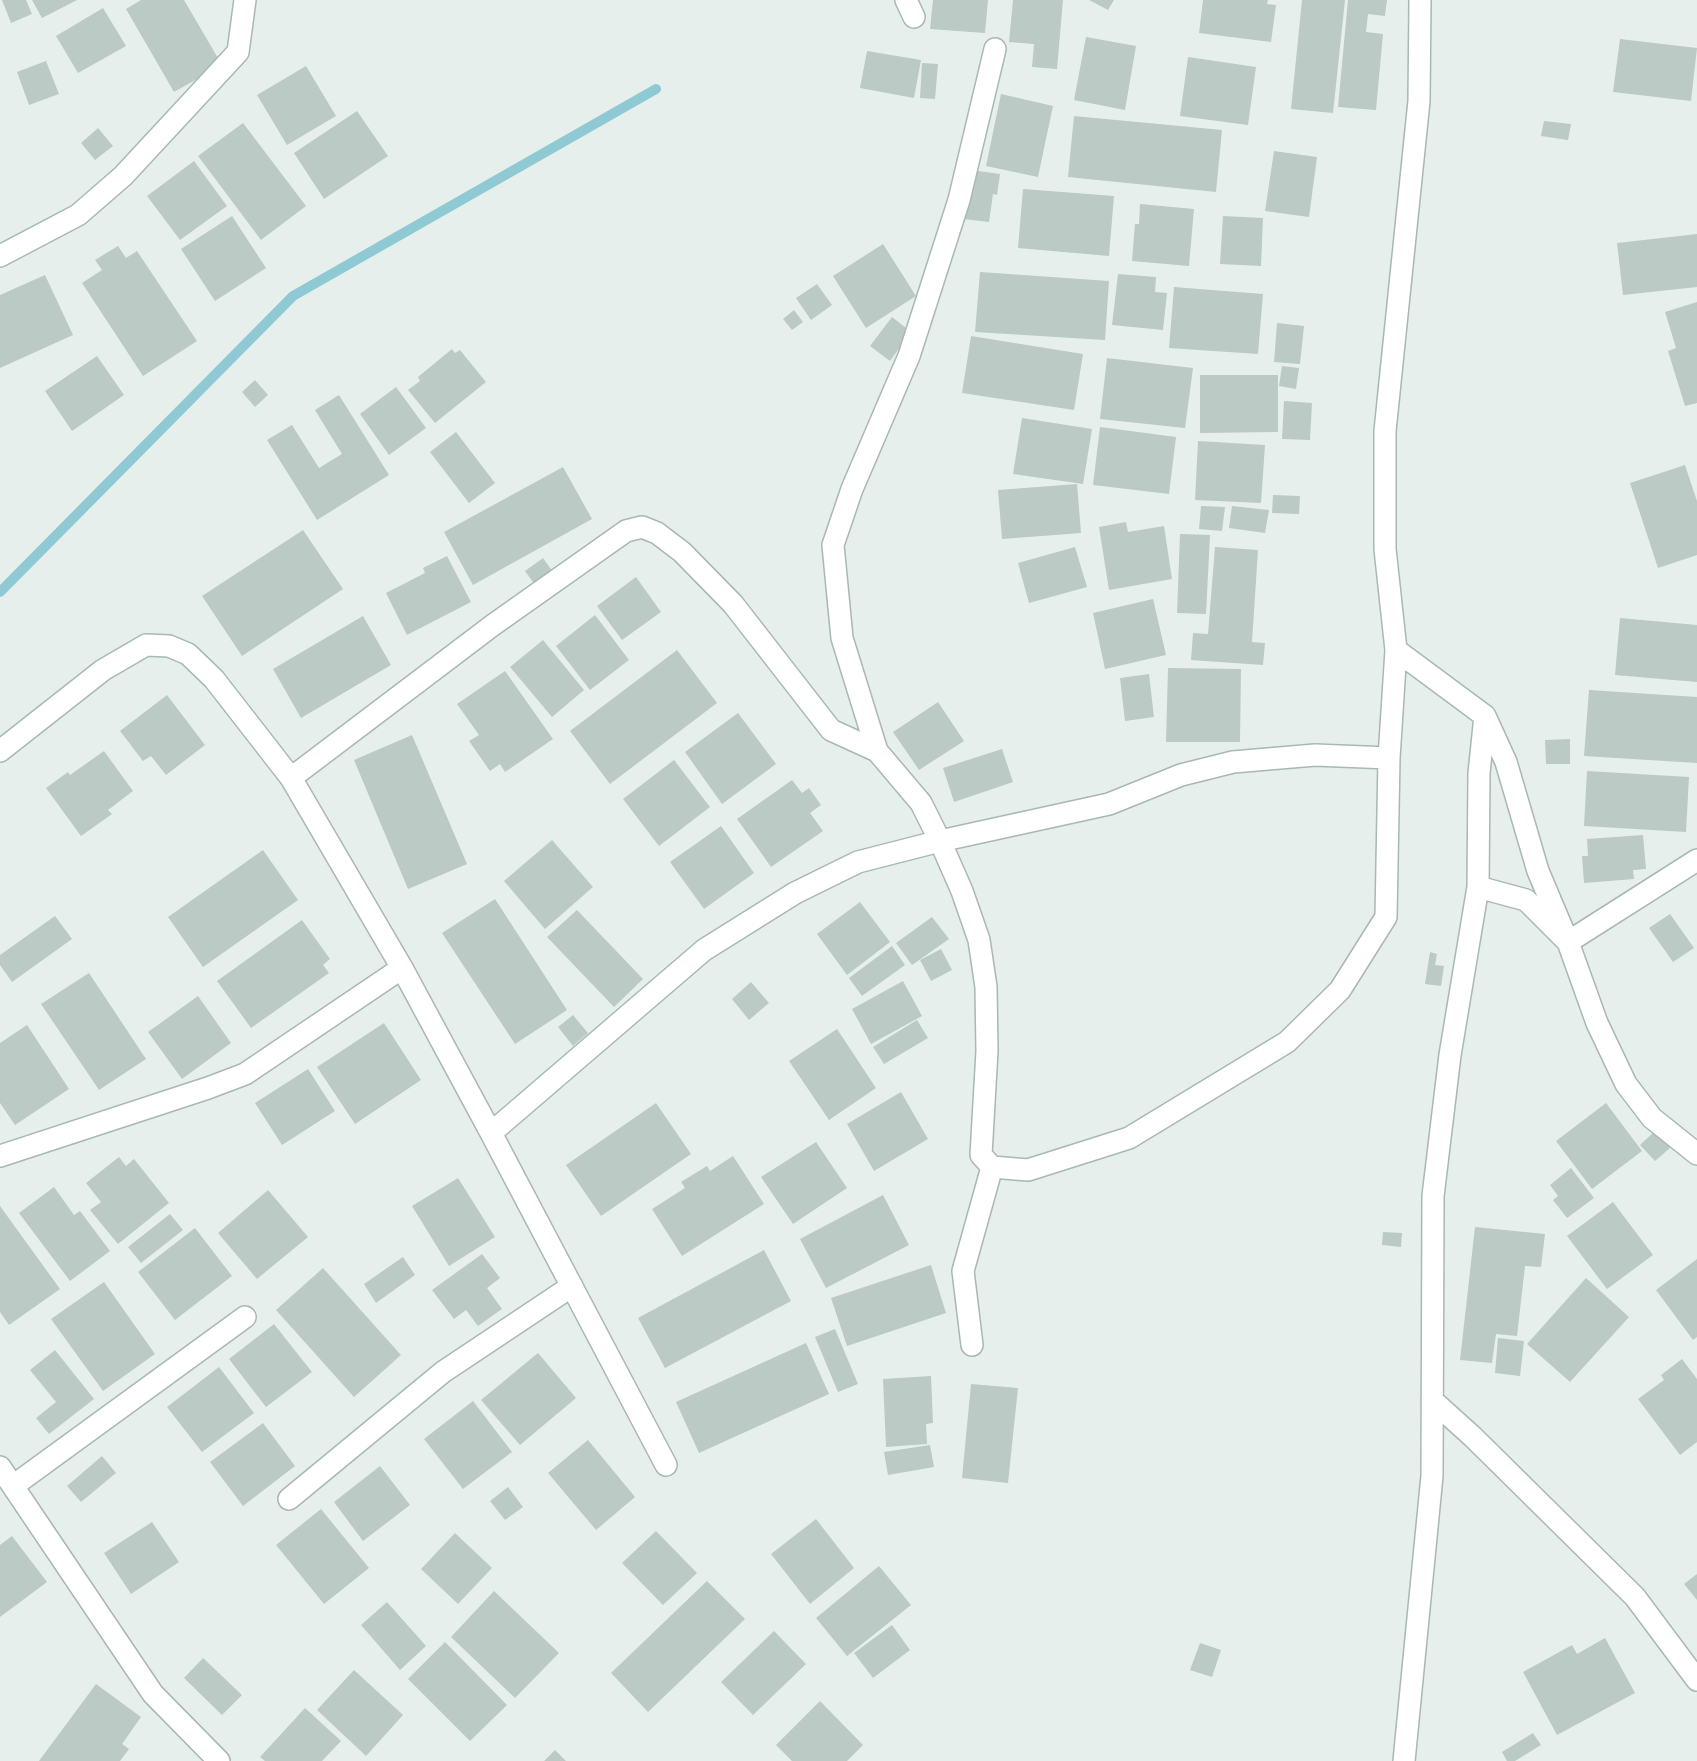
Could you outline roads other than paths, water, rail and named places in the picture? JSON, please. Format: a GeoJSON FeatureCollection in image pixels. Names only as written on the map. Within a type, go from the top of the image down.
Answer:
{"type":"FeatureCollection","features":[{"type":"Feature","properties":{"kind":"street"},"geometry":{"type":"LineString","coordinates":[[0,256],[78,215],[123,176],[239,52],[245,0]]}},
{"type":"Feature","properties":{"kind":"street"},"geometry":{"type":"LineString","coordinates":[[995,48],[959,200],[909,356],[852,489],[833,545],[842,638],[877,751],[920,803],[962,891],[979,940],[986,987],[987,1051],[981,1154],[992,1167],[1028,1170],[1129,1138],[1287,1042],[1340,990],[1386,917],[1389,758],[1396,650],[1385,549],[1385,431],[1419,101],[1420,0]]}},
{"type":"Feature","properties":{"kind":"street"},"geometry":{"type":"LineString","coordinates":[[291,778],[515,610],[626,531],[642,527],[657,533],[682,552],[733,604],[831,730],[877,751]]}},
{"type":"Feature","properties":{"kind":"street"},"geometry":{"type":"LineString","coordinates":[[0,751],[103,670],[146,645],[169,646],[188,654],[214,678],[291,778],[402,968],[666,1465]]}},
{"type":"Feature","properties":{"kind":"street"},"geometry":{"type":"LineString","coordinates":[[1396,650],[1485,716],[1506,761],[1538,872],[1568,942],[1597,1023],[1626,1084],[1652,1118],[1697,1154]]}},
{"type":"Feature","properties":{"kind":"street"},"geometry":{"type":"LineString","coordinates":[[1404,1761],[1432,1476],[1433,1196],[1450,1055],[1478,887],[1479,773],[1485,716]]}},
{"type":"Feature","properties":{"kind":"street"},"geometry":{"type":"LineString","coordinates":[[491,1133],[704,950],[795,893],[858,862],[1109,804],[1181,775],[1233,762],[1315,755],[1389,758]]}},
{"type":"Feature","properties":{"kind":"street"},"geometry":{"type":"LineString","coordinates":[[1568,942],[1697,860]]}},
{"type":"Feature","properties":{"kind":"street"},"geometry":{"type":"LineString","coordinates":[[1478,887],[1526,900],[1568,942]]}},
{"type":"Feature","properties":{"kind":"street"},"geometry":{"type":"LineString","coordinates":[[0,1156],[245,1074],[402,968]]}},
{"type":"Feature","properties":{"kind":"street"},"geometry":{"type":"LineString","coordinates":[[972,1345],[963,1271],[992,1167]]}},
{"type":"Feature","properties":{"kind":"street"},"geometry":{"type":"LineString","coordinates":[[289,1499],[443,1372],[572,1286]]}},
{"type":"Feature","properties":{"kind":"street"},"geometry":{"type":"LineString","coordinates":[[13,1486],[245,1317]]}},
{"type":"Feature","properties":{"kind":"street"},"geometry":{"type":"LineString","coordinates":[[1432,1400],[1635,1597],[1697,1680]]}},
{"type":"Feature","properties":{"kind":"street"},"geometry":{"type":"LineString","coordinates":[[0,1467],[153,1694],[219,1761]]}},
{"type":"Feature","properties":{"kind":"waterway"},"geometry":{"type":"LineString","coordinates":[[0,592],[293,296],[656,89]]}}]}
